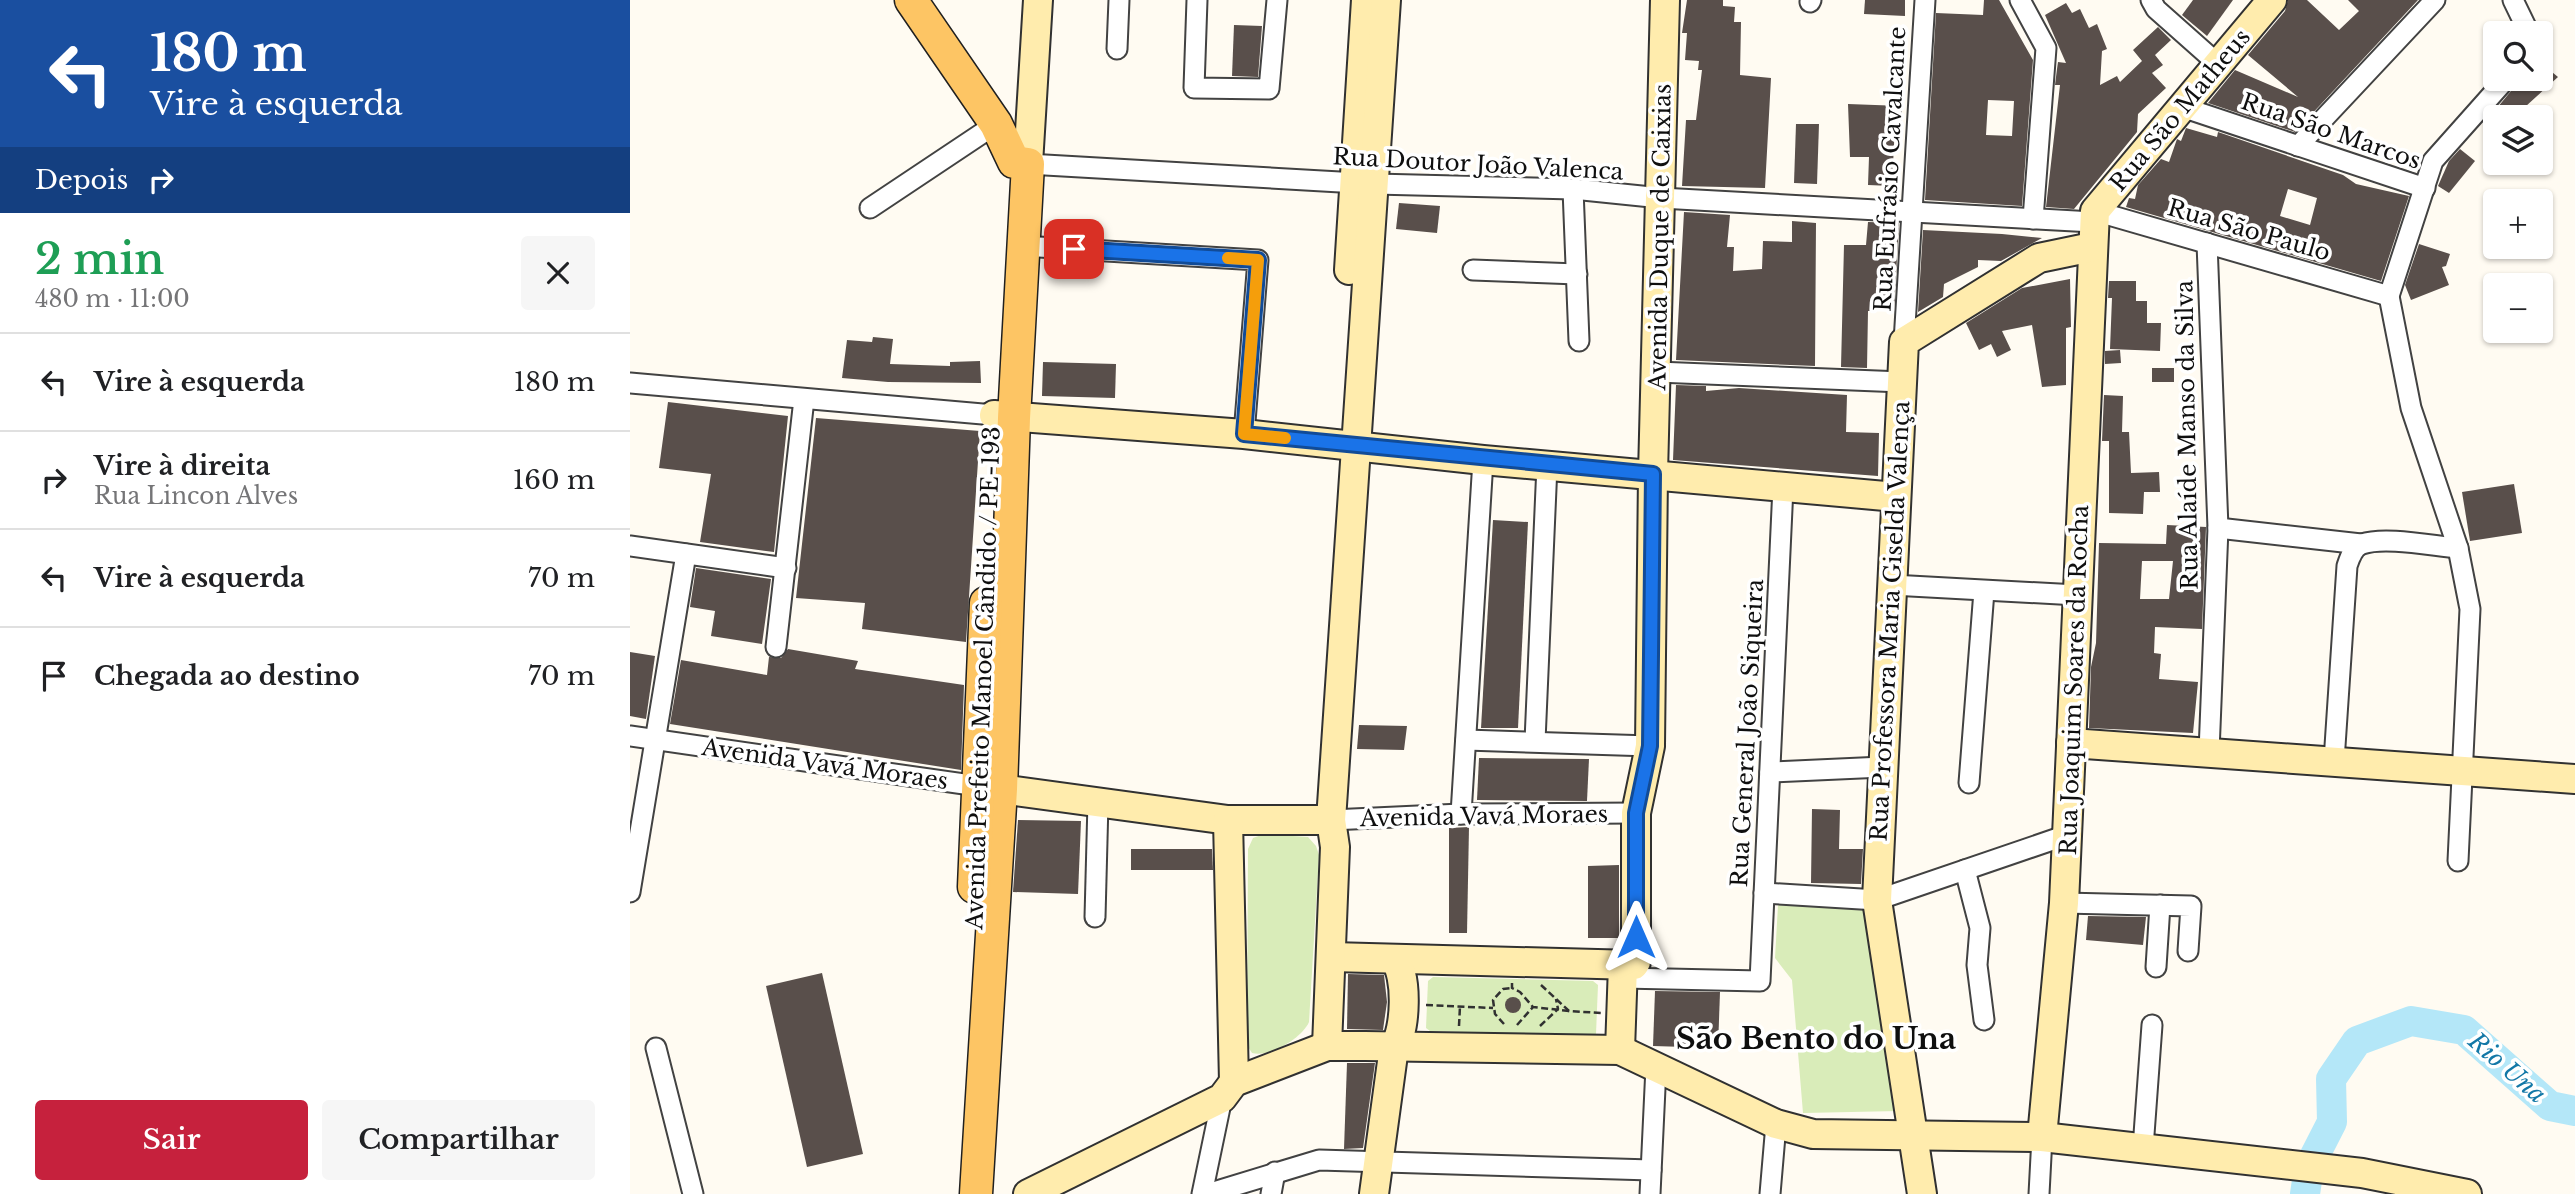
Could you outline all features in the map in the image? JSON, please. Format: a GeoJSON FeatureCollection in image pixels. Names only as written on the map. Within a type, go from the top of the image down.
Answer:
{"type":"FeatureCollection","features":[{"type":"Feature","properties":{"kind":"main road"},"geometry":{"type":"LineString","coordinates":[[911,0],[1021,163]]}},
{"type":"Feature","properties":{"kind":"main road","name":"Avenida Prefeito Manoel Cândido / PE-193"},"geometry":{"type":"LineString","coordinates":[[1004,416],[1022,246],[1021,163]]}},
{"type":"Feature","properties":{"kind":"main road","name":"Avenida Prefeito Manoel Cândido / PE-193"},"geometry":{"type":"LineString","coordinates":[[976,1194],[1004,416],[1021,163]]}},
{"type":"Feature","properties":{"kind":"main road","name":"Avenida Prefeito Manoel Cândido / PE-193"},"geometry":{"type":"LineString","coordinates":[[961,1194],[989,788]]}},
{"type":"Feature","properties":{"kind":"street"},"geometry":{"type":"LineString","coordinates":[[1021,163],[1023,0]]}},
{"type":"Feature","properties":{"kind":"street"},"geometry":{"type":"LineString","coordinates":[[1021,163],[1038,0]]}},
{"type":"Feature","properties":{"kind":"street"},"geometry":{"type":"LineString","coordinates":[[1117,49],[1119,0]]}},
{"type":"Feature","properties":{"kind":"street"},"geometry":{"type":"LineString","coordinates":[[1197,0],[1194,88],[1269,89],[1277,0]]}},
{"type":"Feature","properties":{"kind":"street"},"geometry":{"type":"LineString","coordinates":[[1365,183],[1366,0]]}},
{"type":"Feature","properties":{"kind":"street"},"geometry":{"type":"LineString","coordinates":[[1327,1046],[1335,847],[1322,820],[1365,183],[1386,0]]}},
{"type":"Feature","properties":{"kind":"street","name":"Avenida Duque de Caixias"},"geometry":{"type":"LineString","coordinates":[[1623,971],[1636,962],[1636,813],[1650,746],[1653,474],[1665,0]]}},
{"type":"Feature","properties":{"kind":"street","name":"Rua Eufrásio Cavalcante"},"geometry":{"type":"LineString","coordinates":[[1904,342],[1924,0]]}},
{"type":"Feature","properties":{"kind":"street"},"geometry":{"type":"LineString","coordinates":[[2020,0],[2046,48],[2033,219]]}},
{"type":"Feature","properties":{"kind":"street"},"geometry":{"type":"LineString","coordinates":[[2151,0],[2156,9],[2218,64]]}},
{"type":"Feature","properties":{"kind":"street","name":"Rua São Matheus"},"geometry":{"type":"LineString","coordinates":[[2093,227],[2182,107],[2272,0]]}},
{"type":"Feature","properties":{"kind":"street"},"geometry":{"type":"LineString","coordinates":[[2298,146],[2435,0]]}},
{"type":"Feature","properties":{"kind":"street"},"geometry":{"type":"LineString","coordinates":[[2513,0],[2523,21]]}},
{"type":"Feature","properties":{"kind":"street"},"geometry":{"type":"LineString","coordinates":[[2458,861],[2470,609],[2458,548],[2412,408],[2389,296],[2433,161],[2495,91]]}},
{"type":"Feature","properties":{"kind":"street","name":"Rua São Marcos"},"geometry":{"type":"LineString","coordinates":[[2182,107],[2425,188]]}},
{"type":"Feature","properties":{"kind":"street"},"geometry":{"type":"LineString","coordinates":[[870,208],[996,124]]}},
{"type":"Feature","properties":{"kind":"street","name":"Rua Doutor João Valenca"},"geometry":{"type":"LineString","coordinates":[[1021,163],[1365,183],[1573,189],[1661,198],[2033,219],[2093,227]]}},
{"type":"Feature","properties":{"kind":"street"},"geometry":{"type":"LineString","coordinates":[[1573,189],[1579,341]]}},
{"type":"Feature","properties":{"kind":"street"},"geometry":{"type":"LineString","coordinates":[[1904,342],[2093,227]]}},
{"type":"Feature","properties":{"kind":"street","name":"Rua São Paulo"},"geometry":{"type":"LineString","coordinates":[[2093,227],[2207,243],[2389,296]]}},
{"type":"Feature","properties":{"kind":"street","name":"Rua Joaquim Soares da Rocha"},"geometry":{"type":"LineString","coordinates":[[2042,1137],[2064,904],[2093,227]]}},
{"type":"Feature","properties":{"kind":"street","name":"Rua Alaíde Manso da Silva"},"geometry":{"type":"LineString","coordinates":[[2207,243],[2218,528],[2209,752]]}},
{"type":"Feature","properties":{"kind":"street"},"geometry":{"type":"LineString","coordinates":[[1022,246],[1258,260],[1244,434]]}},
{"type":"Feature","properties":{"kind":"street"},"geometry":{"type":"LineString","coordinates":[[1473,270],[1577,274]]}},
{"type":"Feature","properties":{"kind":"street","name":"Rua Professora Maria Giselda Valença"},"geometry":{"type":"LineString","coordinates":[[1904,342],[1877,900],[1922,1194]]}},
{"type":"Feature","properties":{"kind":"street"},"geometry":{"type":"LineString","coordinates":[[1657,372],[1902,382]]}},
{"type":"Feature","properties":{"kind":"street"},"geometry":{"type":"LineString","coordinates":[[630,383],[1244,434],[1483,460],[1896,496]]}},
{"type":"Feature","properties":{"kind":"street"},"geometry":{"type":"LineString","coordinates":[[776,647],[804,399]]}},
{"type":"Feature","properties":{"kind":"street"},"geometry":{"type":"LineString","coordinates":[[1461,814],[1483,460]]}},
{"type":"Feature","properties":{"kind":"street"},"geometry":{"type":"LineString","coordinates":[[1535,741],[1547,465]]}},
{"type":"Feature","properties":{"kind":"street","name":"Rua General João Siqueira"},"geometry":{"type":"LineString","coordinates":[[1623,971],[1760,981],[1783,487]]}},
{"type":"Feature","properties":{"kind":"street"},"geometry":{"type":"LineString","coordinates":[[2218,528],[2361,544],[2381,542],[2458,548]]}},
{"type":"Feature","properties":{"kind":"street"},"geometry":{"type":"LineString","coordinates":[[2334,761],[2347,566],[2351,554],[2361,544]]}},
{"type":"Feature","properties":{"kind":"street"},"geometry":{"type":"LineString","coordinates":[[630,546],[786,568]]}},
{"type":"Feature","properties":{"kind":"street"},"geometry":{"type":"LineString","coordinates":[[630,892],[686,554]]}},
{"type":"Feature","properties":{"kind":"street"},"geometry":{"type":"LineString","coordinates":[[1892,586],[2077,595]]}},
{"type":"Feature","properties":{"kind":"street"},"geometry":{"type":"LineString","coordinates":[[1969,783],[1984,590]]}},
{"type":"Feature","properties":{"kind":"street","name":"Avenida Vavá Moraes"},"geometry":{"type":"LineString","coordinates":[[630,736],[1228,820],[1636,813]]}},
{"type":"Feature","properties":{"kind":"street"},"geometry":{"type":"LineString","coordinates":[[1466,740],[1650,746]]}},
{"type":"Feature","properties":{"kind":"street"},"geometry":{"type":"LineString","coordinates":[[2071,743],[2575,779]]}},
{"type":"Feature","properties":{"kind":"street"},"geometry":{"type":"LineString","coordinates":[[1770,772],[1883,767]]}},
{"type":"Feature","properties":{"kind":"street"},"geometry":{"type":"LineString","coordinates":[[1095,917],[1098,802]]}},
{"type":"Feature","properties":{"kind":"street"},"geometry":{"type":"LineString","coordinates":[[1204,1194],[1228,1090],[1228,820]]}},
{"type":"Feature","properties":{"kind":"street"},"geometry":{"type":"LineString","coordinates":[[1764,893],[1877,900],[2067,835]]}},
{"type":"Feature","properties":{"kind":"street"},"geometry":{"type":"LineString","coordinates":[[1965,870],[1979,919],[1978,987],[1984,1020]]}},
{"type":"Feature","properties":{"kind":"street"},"geometry":{"type":"LineString","coordinates":[[2064,904],[2191,906],[2188,951]]}},
{"type":"Feature","properties":{"kind":"street"},"geometry":{"type":"LineString","coordinates":[[2157,967],[2160,905]]}},
{"type":"Feature","properties":{"kind":"street"},"geometry":{"type":"LineString","coordinates":[[1332,957],[1623,971],[1620,1051]]}},
{"type":"Feature","properties":{"kind":"street"},"geometry":{"type":"LineString","coordinates":[[1394,959],[1404,979],[1401,1035],[1408,1048]]}},
{"type":"Feature","properties":{"kind":"street"},"geometry":{"type":"LineString","coordinates":[[1374,1194],[1412,1034],[1413,979],[1418,965],[1426,960]]}},
{"type":"Feature","properties":{"kind":"street"},"geometry":{"type":"LineString","coordinates":[[2143,1148],[2152,1025]]}},
{"type":"Feature","properties":{"kind":"street"},"geometry":{"type":"LineString","coordinates":[[1028,1194],[1228,1090],[1327,1046],[1620,1051],[1776,1124],[1813,1134],[2042,1137],[2362,1173],[2467,1194]]}},
{"type":"Feature","properties":{"kind":"street"},"geometry":{"type":"LineString","coordinates":[[656,1048],[693,1194]]}},
{"type":"Feature","properties":{"kind":"street"},"geometry":{"type":"LineString","coordinates":[[1650,1194],[1656,1068]]}},
{"type":"Feature","properties":{"kind":"street"},"geometry":{"type":"LineString","coordinates":[[1770,1194],[1776,1124]]}},
{"type":"Feature","properties":{"kind":"street"},"geometry":{"type":"LineString","coordinates":[[2039,1194],[2042,1137]]}},
{"type":"Feature","properties":{"kind":"street"},"geometry":{"type":"LineString","coordinates":[[1204,1194],[1319,1160],[1651,1170]]}},
{"type":"Feature","properties":{"kind":"street"},"geometry":{"type":"LineString","coordinates":[[1270,1194],[1275,1172]]}},
{"type":"Feature","properties":{"kind":"path"},"geometry":{"type":"LineString","coordinates":[[1511,975],[1512,988]]}},
{"type":"Feature","properties":{"kind":"path"},"geometry":{"type":"LineString","coordinates":[[1538,981],[1569,1011]]}},
{"type":"Feature","properties":{"kind":"path"},"geometry":{"type":"LineString","coordinates":[[1533,1007],[1520,1024],[1511,1027],[1499,1020],[1493,1008],[1498,994],[1503,989],[1512,988],[1520,992],[1533,1007],[1601,1013]]}},
{"type":"Feature","properties":{"kind":"path"},"geometry":{"type":"LineString","coordinates":[[1554,1016],[1558,1009],[1556,999]]}},
{"type":"Feature","properties":{"kind":"path"},"geometry":{"type":"LineString","coordinates":[[1423,1004],[1493,1008]]}},
{"type":"Feature","properties":{"kind":"path"},"geometry":{"type":"LineString","coordinates":[[1458,1036],[1460,1006]]}},
{"type":"Feature","properties":{"kind":"path"},"geometry":{"type":"LineString","coordinates":[[1534,1031],[1554,1016],[1569,1011]]}},
{"type":"Feature","properties":{"kind":"green space"},"geometry":{"type":"Polygon","coordinates":[[[1264,834],[1308,837],[1316,846],[1319,855],[1309,1022],[1292,1040],[1276,1050],[1259,1054],[1252,1053],[1247,1045],[1248,849],[1253,838],[1264,834]]]}},
{"type":"Feature","properties":{"kind":"green space"},"geometry":{"type":"Polygon","coordinates":[[[1778,905],[1864,908],[1899,1111],[1803,1113],[1792,980],[1775,958],[1778,905]]]}},
{"type":"Feature","properties":{"kind":"green space"},"geometry":{"type":"Polygon","coordinates":[[[1433,977],[1593,981],[1598,985],[1596,1034],[1430,1031],[1426,1028],[1428,981],[1433,977]]]}},
{"type":"Feature","properties":{"kind":"building"},"geometry":{"type":"Polygon","coordinates":[[[1687,0],[1723,0],[1723,6],[1735,7],[1734,22],[1741,22],[1740,75],[1771,78],[1765,188],[1682,186],[1686,120],[1696,120],[1702,70],[1698,70],[1699,61],[1685,60],[1687,33],[1682,33],[1687,0]]]}},
{"type":"Feature","properties":{"kind":"building"},"geometry":{"type":"Polygon","coordinates":[[[1865,0],[1905,0],[1905,16],[1864,14],[1865,0]]]}},
{"type":"Feature","properties":{"kind":"building"},"geometry":{"type":"Polygon","coordinates":[[[1984,0],[1999,0],[2033,60],[2022,206],[1925,200],[1936,13],[1983,15],[1984,0]],[[1988,100],[1986,135],[2012,136],[2014,101],[1988,100]]]}},
{"type":"Feature","properties":{"kind":"building"},"geometry":{"type":"Polygon","coordinates":[[[2193,0],[2233,0],[2207,36],[2182,15],[2193,0]]]}},
{"type":"Feature","properties":{"kind":"building"},"geometry":{"type":"Polygon","coordinates":[[[2288,0],[2307,0],[2339,30],[2359,11],[2348,0],[2418,0],[2295,132],[2208,103],[2235,70],[2298,97],[2248,55],[2285,11],[2288,0]]]}},
{"type":"Feature","properties":{"kind":"building"},"geometry":{"type":"Polygon","coordinates":[[[2066,3],[2072,13],[2080,9],[2089,28],[2097,24],[2107,49],[2102,51],[2100,85],[2117,76],[2120,82],[2142,61],[2133,50],[2158,27],[2171,40],[2155,55],[2163,65],[2152,73],[2166,88],[2138,114],[2137,132],[2074,209],[2046,207],[2060,85],[2055,85],[2057,69],[2058,62],[2066,63],[2045,15],[2066,3]]]}},
{"type":"Feature","properties":{"kind":"building"},"geometry":{"type":"Polygon","coordinates":[[[1234,25],[1262,26],[1258,77],[1232,76],[1234,25]]]}},
{"type":"Feature","properties":{"kind":"building"},"geometry":{"type":"Polygon","coordinates":[[[2511,91],[2543,91],[2527,105],[2499,105],[2511,91]]]}},
{"type":"Feature","properties":{"kind":"building"},"geometry":{"type":"Polygon","coordinates":[[[1848,104],[1902,106],[1902,124],[1895,124],[1892,186],[1868,185],[1869,157],[1850,157],[1848,104]]]}},
{"type":"Feature","properties":{"kind":"building"},"geometry":{"type":"Polygon","coordinates":[[[1796,124],[1819,124],[1817,184],[1794,183],[1796,124]]]}},
{"type":"Feature","properties":{"kind":"building"},"geometry":{"type":"Polygon","coordinates":[[[2186,128],[2217,137],[2218,132],[2343,175],[2356,184],[2409,196],[2381,281],[2126,207],[2129,198],[2135,199],[2138,185],[2161,159],[2169,162],[2177,139],[2181,141],[2186,128]],[[2288,189],[2280,216],[2310,225],[2317,198],[2288,189]]]}},
{"type":"Feature","properties":{"kind":"building"},"geometry":{"type":"Polygon","coordinates":[[[2460,149],[2475,161],[2449,193],[2438,186],[2449,161],[2460,149]]]}},
{"type":"Feature","properties":{"kind":"building"},"geometry":{"type":"Polygon","coordinates":[[[1399,203],[1440,206],[1437,233],[1396,229],[1399,203]]]}},
{"type":"Feature","properties":{"kind":"building"},"geometry":{"type":"Polygon","coordinates":[[[1684,212],[1730,215],[1727,247],[1734,247],[1733,271],[1762,269],[1763,241],[1792,242],[1792,221],[1816,223],[1815,366],[1676,360],[1684,212]]]}},
{"type":"Feature","properties":{"kind":"building"},"geometry":{"type":"Polygon","coordinates":[[[1868,222],[1899,223],[1894,311],[1868,311],[1867,368],[1841,367],[1844,245],[1866,245],[1868,222]]]}},
{"type":"Feature","properties":{"kind":"building"},"geometry":{"type":"Polygon","coordinates":[[[1923,230],[2042,238],[2001,261],[1978,260],[1978,267],[1944,284],[1943,297],[1918,312],[1923,230]]]}},
{"type":"Feature","properties":{"kind":"building"},"geometry":{"type":"Polygon","coordinates":[[[2419,244],[2450,254],[2446,266],[2442,267],[2449,285],[2411,300],[2405,285],[2419,244]]]}},
{"type":"Feature","properties":{"kind":"building"},"geometry":{"type":"Polygon","coordinates":[[[2070,279],[2071,327],[2066,328],[2066,385],[2042,387],[2032,325],[2002,331],[2011,350],[1997,357],[1991,344],[1979,350],[1966,323],[2022,288],[2070,279]]]}},
{"type":"Feature","properties":{"kind":"building"},"geometry":{"type":"Polygon","coordinates":[[[2109,281],[2136,281],[2136,301],[2147,301],[2147,323],[2161,323],[2160,351],[2110,349],[2112,298],[2108,298],[2109,281]]]}},
{"type":"Feature","properties":{"kind":"building"},"geometry":{"type":"Polygon","coordinates":[[[873,337],[893,339],[890,364],[950,366],[950,362],[980,361],[981,383],[888,382],[842,378],[847,340],[872,342],[873,337]]]}},
{"type":"Feature","properties":{"kind":"building"},"geometry":{"type":"Polygon","coordinates":[[[2120,350],[2121,363],[2105,364],[2105,351],[2120,350]]]}},
{"type":"Feature","properties":{"kind":"building"},"geometry":{"type":"Polygon","coordinates":[[[1043,362],[1116,364],[1115,398],[1042,396],[1043,362]]]}},
{"type":"Feature","properties":{"kind":"building"},"geometry":{"type":"Polygon","coordinates":[[[2152,368],[2174,368],[2174,382],[2152,382],[2152,368]]]}},
{"type":"Feature","properties":{"kind":"building"},"geometry":{"type":"Polygon","coordinates":[[[1676,385],[1706,386],[1706,391],[1739,388],[1847,395],[1846,432],[1879,433],[1878,476],[1673,460],[1676,385]]]}},
{"type":"Feature","properties":{"kind":"building"},"geometry":{"type":"Polygon","coordinates":[[[2104,395],[2123,396],[2122,432],[2129,432],[2131,473],[2159,472],[2160,492],[2144,492],[2143,514],[2109,513],[2109,441],[2102,441],[2104,395]]]}},
{"type":"Feature","properties":{"kind":"building"},"geometry":{"type":"Polygon","coordinates":[[[668,402],[788,416],[774,552],[700,542],[711,474],[659,468],[668,402]]]}},
{"type":"Feature","properties":{"kind":"building"},"geometry":{"type":"Polygon","coordinates":[[[816,418],[980,431],[966,642],[862,629],[865,603],[796,598],[816,418]]]}},
{"type":"Feature","properties":{"kind":"building"},"geometry":{"type":"Polygon","coordinates":[[[2514,484],[2522,533],[2470,541],[2462,492],[2514,484]]]}},
{"type":"Feature","properties":{"kind":"building"},"geometry":{"type":"Polygon","coordinates":[[[1493,520],[1528,522],[1518,728],[1481,728],[1493,520]]]}},
{"type":"Feature","properties":{"kind":"building"},"geometry":{"type":"Polygon","coordinates":[[[2167,525],[2206,527],[2202,629],[2155,627],[2154,653],[2161,654],[2159,679],[2198,682],[2193,733],[2089,728],[2091,667],[2096,643],[2099,543],[2166,544],[2167,525]],[[2142,561],[2140,599],[2169,599],[2173,561],[2142,561]]]}},
{"type":"Feature","properties":{"kind":"building"},"geometry":{"type":"Polygon","coordinates":[[[696,568],[771,579],[762,644],[711,636],[715,611],[690,607],[696,568]]]}},
{"type":"Feature","properties":{"kind":"building"},"geometry":{"type":"Polygon","coordinates":[[[788,649],[858,661],[855,669],[964,685],[961,770],[670,724],[681,660],[767,675],[769,657],[781,658],[788,649]]]}},
{"type":"Feature","properties":{"kind":"building"},"geometry":{"type":"Polygon","coordinates":[[[630,652],[655,656],[646,719],[630,716],[630,652]]]}},
{"type":"Feature","properties":{"kind":"building"},"geometry":{"type":"Polygon","coordinates":[[[1359,725],[1407,726],[1404,750],[1357,749],[1359,725]]]}},
{"type":"Feature","properties":{"kind":"building"},"geometry":{"type":"Polygon","coordinates":[[[1479,758],[1589,759],[1587,801],[1477,800],[1479,758]]]}},
{"type":"Feature","properties":{"kind":"building"},"geometry":{"type":"Polygon","coordinates":[[[1812,809],[1840,810],[1839,849],[1863,849],[1861,884],[1811,883],[1812,809]]]}},
{"type":"Feature","properties":{"kind":"building"},"geometry":{"type":"Polygon","coordinates":[[[1018,820],[1081,821],[1078,894],[1013,892],[1018,820]]]}},
{"type":"Feature","properties":{"kind":"building"},"geometry":{"type":"Polygon","coordinates":[[[1469,827],[1467,933],[1449,933],[1449,828],[1469,827]]]}},
{"type":"Feature","properties":{"kind":"building"},"geometry":{"type":"Polygon","coordinates":[[[1131,849],[1212,849],[1213,870],[1131,870],[1131,849]]]}},
{"type":"Feature","properties":{"kind":"building"},"geometry":{"type":"Polygon","coordinates":[[[1619,865],[1619,938],[1588,938],[1588,866],[1619,865]]]}},
{"type":"Feature","properties":{"kind":"building"},"geometry":{"type":"Polygon","coordinates":[[[2088,916],[2146,917],[2143,945],[2086,940],[2088,916]]]}},
{"type":"Feature","properties":{"kind":"building"},"geometry":{"type":"Polygon","coordinates":[[[822,973],[863,1154],[807,1167],[766,986],[822,973]]]}},
{"type":"Feature","properties":{"kind":"building"},"geometry":{"type":"Polygon","coordinates":[[[1348,974],[1384,975],[1387,1002],[1383,1030],[1347,1029],[1348,974]]]}},
{"type":"Feature","properties":{"kind":"building"},"geometry":{"type":"Polygon","coordinates":[[[1655,991],[1720,992],[1718,1048],[1653,1046],[1655,991]]]}},
{"type":"Feature","properties":{"kind":"building"},"geometry":{"type":"Polygon","coordinates":[[[1510,997],[1516,997],[1521,1005],[1519,1011],[1510,1013],[1505,1008],[1505,1002],[1510,997]]]}},
{"type":"Feature","properties":{"kind":"building"},"geometry":{"type":"Polygon","coordinates":[[[1347,1063],[1375,1063],[1363,1148],[1344,1149],[1347,1063]]]}},
{"type":"Feature","properties":{"kind":"waterway","name":"Rio Una"},"geometry":{"type":"LineString","coordinates":[[2305,1194],[2309,1167],[2332,1122],[2331,1079],[2357,1041],[2411,1021],[2464,1030],[2550,1106],[2575,1111]]}},
{"type":"Feature","properties":{"kind":"slow traffic"},"geometry":{"type":"LineString","coordinates":[[1228,258],[1258,260],[1244,434],[1285,438]]}},
{"type":"Feature","properties":{"kind":"district","name":"São Bento do Una"},"geometry":{"type":"Point","coordinates":[1816,1039]}},
{"type":"Feature","properties":{"kind":"route"},"geometry":{"type":"LineString","coordinates":[[1074,249],[1258,260],[1244,434],[1483,460],[1653,474],[1650,746],[1636,813],[1636,937]]}}]}
